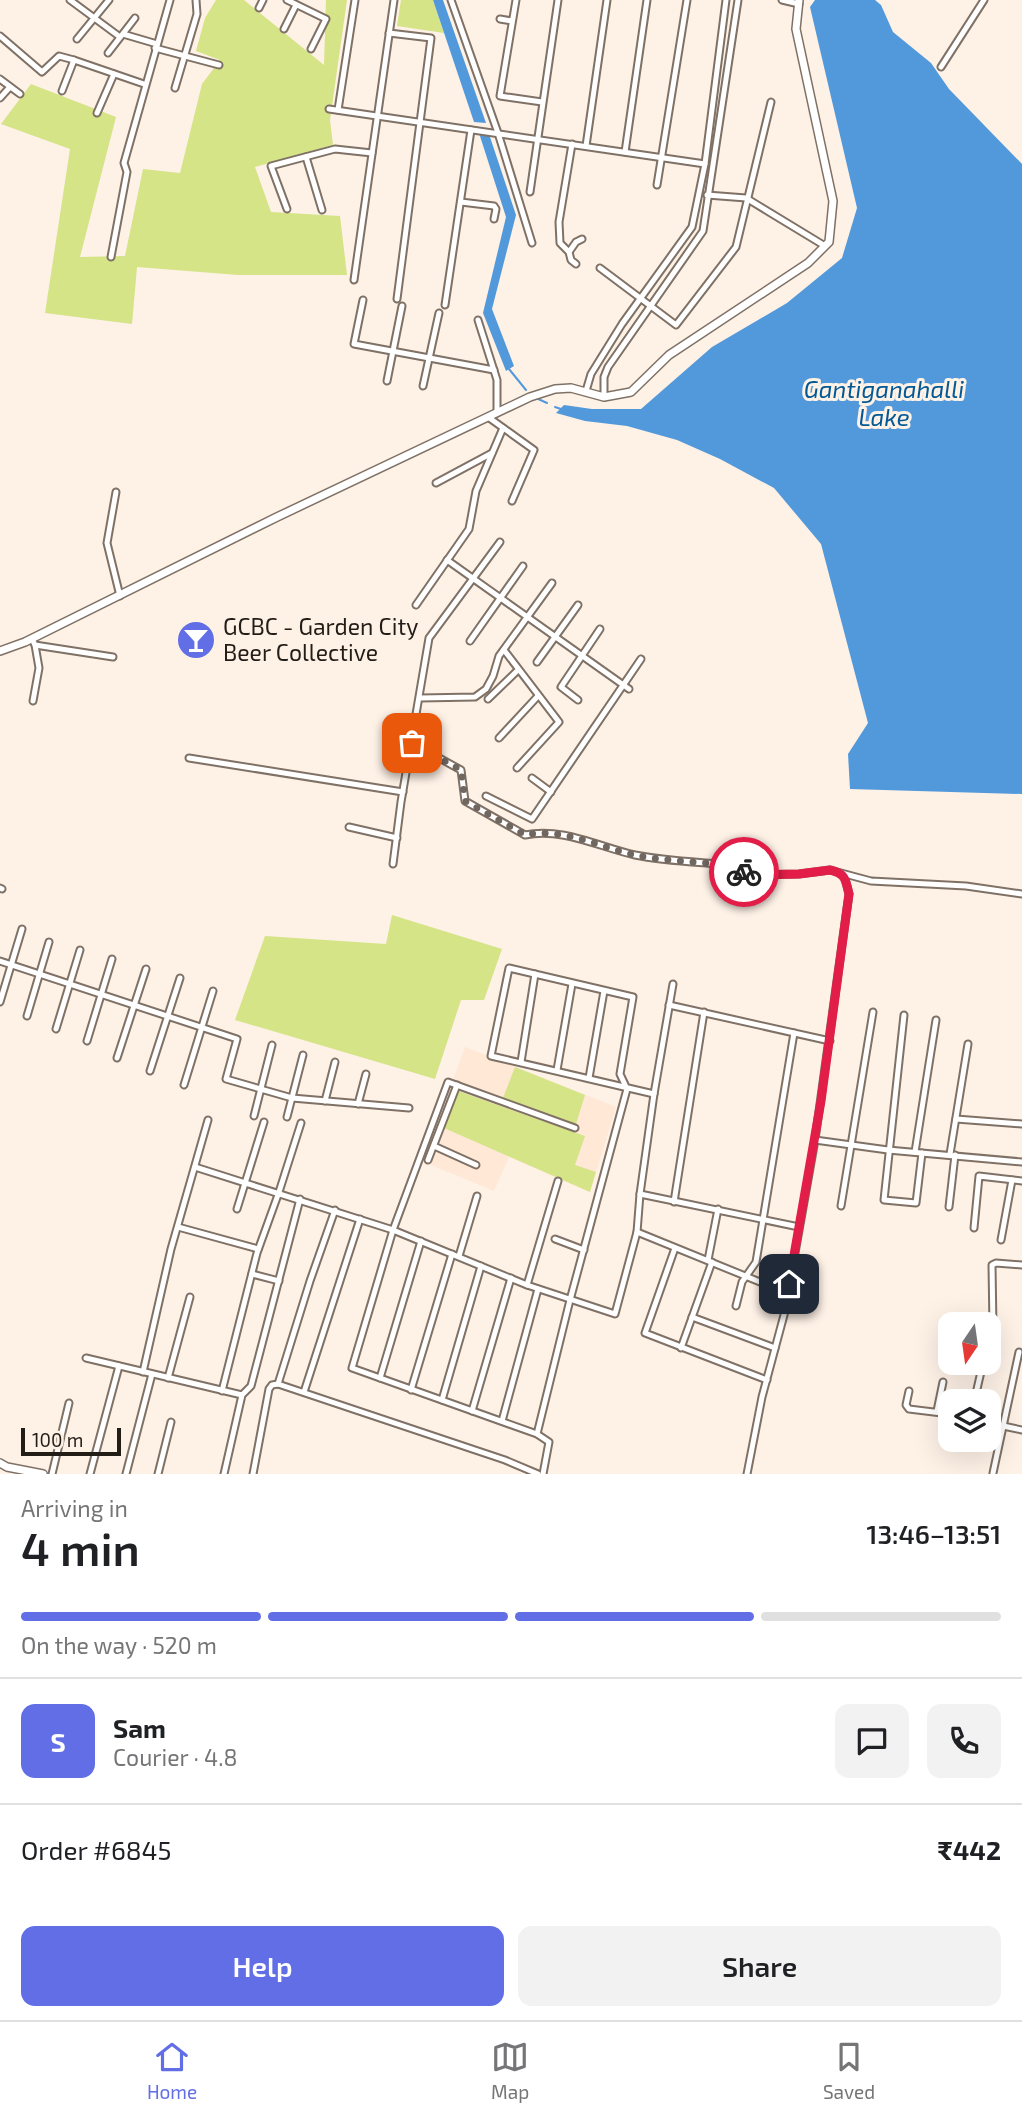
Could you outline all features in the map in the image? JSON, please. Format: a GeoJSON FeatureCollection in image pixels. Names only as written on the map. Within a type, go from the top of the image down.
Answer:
{"type":"FeatureCollection","features":[{"type":"Feature","properties":{"kind":"street"},"geometry":{"type":"LineString","coordinates":[[70,0],[121,35],[219,65]]}},
{"type":"Feature","properties":{"kind":"street"},"geometry":{"type":"LineString","coordinates":[[77,39],[108,0]]}},
{"type":"Feature","properties":{"kind":"street"},"geometry":{"type":"LineString","coordinates":[[111,257],[127,172],[124,163],[170,0]]}},
{"type":"Feature","properties":{"kind":"street"},"geometry":{"type":"LineString","coordinates":[[175,88],[197,14],[196,0]]}},
{"type":"Feature","properties":{"kind":"street"},"geometry":{"type":"LineString","coordinates":[[259,8],[262,0]]}},
{"type":"Feature","properties":{"kind":"street"},"geometry":{"type":"LineString","coordinates":[[287,0],[326,19],[311,49]]}},
{"type":"Feature","properties":{"kind":"street"},"geometry":{"type":"LineString","coordinates":[[338,110],[355,0]]}},
{"type":"Feature","properties":{"kind":"street"},"geometry":{"type":"LineString","coordinates":[[354,280],[394,0]]}},
{"type":"Feature","properties":{"kind":"street"},"geometry":{"type":"LineString","coordinates":[[451,0],[532,243]]}},
{"type":"Feature","properties":{"kind":"street"},"geometry":{"type":"LineString","coordinates":[[516,0],[500,96],[542,102]]}},
{"type":"Feature","properties":{"kind":"street"},"geometry":{"type":"LineString","coordinates":[[530,192],[558,0]]}},
{"type":"Feature","properties":{"kind":"street"},"geometry":{"type":"LineString","coordinates":[[586,146],[607,0]]}},
{"type":"Feature","properties":{"kind":"street"},"geometry":{"type":"LineString","coordinates":[[625,152],[647,0]]}},
{"type":"Feature","properties":{"kind":"street"},"geometry":{"type":"LineString","coordinates":[[657,185],[687,0]]}},
{"type":"Feature","properties":{"kind":"street"},"geometry":{"type":"LineString","coordinates":[[586,391],[591,374],[640,299],[692,228],[705,164],[726,0]]}},
{"type":"Feature","properties":{"kind":"street"},"geometry":{"type":"LineString","coordinates":[[604,397],[604,377],[608,367],[703,231],[738,0]]}},
{"type":"Feature","properties":{"kind":"street"},"geometry":{"type":"LineString","coordinates":[[0,651],[34,642],[277,517],[497,412],[555,388],[571,388],[604,397],[632,392],[669,355],[808,263],[830,242],[833,201],[796,29],[799,2],[782,0]]}},
{"type":"Feature","properties":{"kind":"street"},"geometry":{"type":"LineString","coordinates":[[941,66],[984,0]]}},
{"type":"Feature","properties":{"kind":"street"},"geometry":{"type":"LineString","coordinates":[[284,29],[296,5]]}},
{"type":"Feature","properties":{"kind":"street"},"geometry":{"type":"LineString","coordinates":[[108,53],[135,18]]}},
{"type":"Feature","properties":{"kind":"street"},"geometry":{"type":"LineString","coordinates":[[500,19],[512,20]]}},
{"type":"Feature","properties":{"kind":"street"},"geometry":{"type":"LineString","coordinates":[[389,33],[431,38],[397,299]]}},
{"type":"Feature","properties":{"kind":"street"},"geometry":{"type":"LineString","coordinates":[[0,36],[42,72],[60,56],[145,84]]}},
{"type":"Feature","properties":{"kind":"street"},"geometry":{"type":"LineString","coordinates":[[62,92],[74,61]]}},
{"type":"Feature","properties":{"kind":"street"},"geometry":{"type":"LineString","coordinates":[[97,113],[114,74]]}},
{"type":"Feature","properties":{"kind":"street"},"geometry":{"type":"LineString","coordinates":[[0,79],[20,94]]}},
{"type":"Feature","properties":{"kind":"street"},"geometry":{"type":"LineString","coordinates":[[0,99],[10,87]]}},
{"type":"Feature","properties":{"kind":"street"},"geometry":{"type":"LineString","coordinates":[[600,268],[676,325],[736,247],[771,102]]}},
{"type":"Feature","properties":{"kind":"street"},"geometry":{"type":"LineString","coordinates":[[329,109],[705,164]]}},
{"type":"Feature","properties":{"kind":"street"},"geometry":{"type":"LineString","coordinates":[[445,305],[471,130]]}},
{"type":"Feature","properties":{"kind":"street"},"geometry":{"type":"LineString","coordinates":[[572,145],[559,222],[560,243],[576,264]]}},
{"type":"Feature","properties":{"kind":"street"},"geometry":{"type":"LineString","coordinates":[[287,209],[271,166],[335,149],[372,153]]}},
{"type":"Feature","properties":{"kind":"street"},"geometry":{"type":"LineString","coordinates":[[306,157],[322,210]]}},
{"type":"Feature","properties":{"kind":"street"},"geometry":{"type":"LineString","coordinates":[[700,194],[746,198],[825,246]]}},
{"type":"Feature","properties":{"kind":"street"},"geometry":{"type":"LineString","coordinates":[[461,202],[494,206],[494,219]]}},
{"type":"Feature","properties":{"kind":"street"},"geometry":{"type":"LineString","coordinates":[[569,252],[576,242],[582,239]]}},
{"type":"Feature","properties":{"kind":"street"},"geometry":{"type":"LineString","coordinates":[[363,300],[354,344],[494,370]]}},
{"type":"Feature","properties":{"kind":"street"},"geometry":{"type":"LineString","coordinates":[[387,380],[402,306]]}},
{"type":"Feature","properties":{"kind":"street"},"geometry":{"type":"LineString","coordinates":[[423,386],[439,313]]}},
{"type":"Feature","properties":{"kind":"street"},"geometry":{"type":"LineString","coordinates":[[478,320],[497,380],[497,412]]}},
{"type":"Feature","properties":{"kind":"street"},"geometry":{"type":"LineString","coordinates":[[488,417],[534,450],[512,501]]}},
{"type":"Feature","properties":{"kind":"street"},"geometry":{"type":"LineString","coordinates":[[416,605],[469,529],[476,491],[503,428]]}},
{"type":"Feature","properties":{"kind":"street"},"geometry":{"type":"LineString","coordinates":[[436,483],[492,453]]}},
{"type":"Feature","properties":{"kind":"street"},"geometry":{"type":"LineString","coordinates":[[116,492],[107,543],[120,596]]}},
{"type":"Feature","properties":{"kind":"street"},"geometry":{"type":"LineString","coordinates":[[393,864],[429,638],[500,542]]}},
{"type":"Feature","properties":{"kind":"street"},"geometry":{"type":"LineString","coordinates":[[447,560],[626,687]]}},
{"type":"Feature","properties":{"kind":"street"},"geometry":{"type":"LineString","coordinates":[[470,640],[523,566]]}},
{"type":"Feature","properties":{"kind":"street"},"geometry":{"type":"LineString","coordinates":[[420,698],[475,697],[486,689],[504,650],[552,583]]}},
{"type":"Feature","properties":{"kind":"street"},"geometry":{"type":"LineString","coordinates":[[537,662],[578,605]]}},
{"type":"Feature","properties":{"kind":"street"},"geometry":{"type":"LineString","coordinates":[[579,700],[561,687],[600,629]]}},
{"type":"Feature","properties":{"kind":"street"},"geometry":{"type":"LineString","coordinates":[[34,642],[113,657]]}},
{"type":"Feature","properties":{"kind":"street"},"geometry":{"type":"LineString","coordinates":[[33,701],[39,668],[34,642]]}},
{"type":"Feature","properties":{"kind":"street"},"geometry":{"type":"LineString","coordinates":[[504,650],[559,722],[517,768]]}},
{"type":"Feature","properties":{"kind":"street"},"geometry":{"type":"LineString","coordinates":[[486,796],[532,819],[626,687],[641,659]]}},
{"type":"Feature","properties":{"kind":"street"},"geometry":{"type":"LineString","coordinates":[[488,699],[518,670]]}},
{"type":"Feature","properties":{"kind":"street"},"geometry":{"type":"LineString","coordinates":[[499,738],[538,696]]}},
{"type":"Feature","properties":{"kind":"street"},"geometry":{"type":"LineString","coordinates":[[412,743],[461,770],[465,801],[525,835],[541,832],[597,842],[635,855],[742,866],[745,875],[799,874],[830,870],[844,876],[872,881],[967,886],[1022,894]]}},
{"type":"Feature","properties":{"kind":"street"},"geometry":{"type":"LineString","coordinates":[[189,758],[403,792]]}},
{"type":"Feature","properties":{"kind":"street"},"geometry":{"type":"LineString","coordinates":[[532,778],[551,792]]}},
{"type":"Feature","properties":{"kind":"street"},"geometry":{"type":"LineString","coordinates":[[349,827],[397,838]]}},
{"type":"Feature","properties":{"kind":"street"},"geometry":{"type":"LineString","coordinates":[[747,1474],[788,1293],[815,1140],[849,894],[844,876]]}},
{"type":"Feature","properties":{"kind":"street"},"geometry":{"type":"LineString","coordinates":[[0,1002],[22,929]]}},
{"type":"Feature","properties":{"kind":"street"},"geometry":{"type":"LineString","coordinates":[[27,1016],[48,942]]}},
{"type":"Feature","properties":{"kind":"street"},"geometry":{"type":"LineString","coordinates":[[56,1029],[80,950]]}},
{"type":"Feature","properties":{"kind":"street"},"geometry":{"type":"LineString","coordinates":[[87,1041],[112,959]]}},
{"type":"Feature","properties":{"kind":"street"},"geometry":{"type":"LineString","coordinates":[[0,961],[237,1039],[226,1079],[292,1098],[409,1108]]}},
{"type":"Feature","properties":{"kind":"street"},"geometry":{"type":"LineString","coordinates":[[537,1434],[627,1089],[620,1074],[633,997],[509,968],[491,1056],[627,1089],[654,1094]]}},
{"type":"Feature","properties":{"kind":"street"},"geometry":{"type":"LineString","coordinates":[[117,1058],[146,969]]}},
{"type":"Feature","properties":{"kind":"street"},"geometry":{"type":"LineString","coordinates":[[521,1062],[535,974]]}},
{"type":"Feature","properties":{"kind":"street"},"geometry":{"type":"LineString","coordinates":[[150,1071],[180,978]]}},
{"type":"Feature","properties":{"kind":"street"},"geometry":{"type":"LineString","coordinates":[[556,1070],[572,984]]}},
{"type":"Feature","properties":{"kind":"street"},"geometry":{"type":"LineString","coordinates":[[195,1167],[393,1230],[527,1285],[615,1314],[637,1232],[654,1094],[673,985]]}},
{"type":"Feature","properties":{"kind":"street"},"geometry":{"type":"LineString","coordinates":[[184,1084],[213,991]]}},
{"type":"Feature","properties":{"kind":"street"},"geometry":{"type":"LineString","coordinates":[[589,1078],[604,991]]}},
{"type":"Feature","properties":{"kind":"street"},"geometry":{"type":"LineString","coordinates":[[669,1005],[830,1041]]}},
{"type":"Feature","properties":{"kind":"street"},"geometry":{"type":"LineString","coordinates":[[674,1202],[704,1012]]}},
{"type":"Feature","properties":{"kind":"street"},"geometry":{"type":"LineString","coordinates":[[841,1206],[873,1012]]}},
{"type":"Feature","properties":{"kind":"street"},"geometry":{"type":"LineString","coordinates":[[904,1015],[882,1198],[911,1204],[916,1202],[919,1152],[936,1020]]}},
{"type":"Feature","properties":{"kind":"street"},"geometry":{"type":"LineString","coordinates":[[736,1306],[742,1282],[756,1262],[794,1033]]}},
{"type":"Feature","properties":{"kind":"street"},"geometry":{"type":"LineString","coordinates":[[949,1207],[956,1119],[968,1044]]}},
{"type":"Feature","properties":{"kind":"street"},"geometry":{"type":"LineString","coordinates":[[254,1116],[272,1045]]}},
{"type":"Feature","properties":{"kind":"street"},"geometry":{"type":"LineString","coordinates":[[288,1117],[303,1055]]}},
{"type":"Feature","properties":{"kind":"street"},"geometry":{"type":"LineString","coordinates":[[325,1101],[335,1062]]}},
{"type":"Feature","properties":{"kind":"street"},"geometry":{"type":"LineString","coordinates":[[358,1104],[366,1074]]}},
{"type":"Feature","properties":{"kind":"street"},"geometry":{"type":"LineString","coordinates":[[253,1474],[269,1389],[278,1384],[541,1474],[549,1442],[537,1434],[352,1368],[393,1230],[448,1082],[575,1128]]}},
{"type":"Feature","properties":{"kind":"street"},"geometry":{"type":"LineString","coordinates":[[428,1160],[457,1085]]}},
{"type":"Feature","properties":{"kind":"street"},"geometry":{"type":"LineString","coordinates":[[956,1119],[1022,1124]]}},
{"type":"Feature","properties":{"kind":"street"},"geometry":{"type":"LineString","coordinates":[[143,1372],[178,1227],[208,1120]]}},
{"type":"Feature","properties":{"kind":"street"},"geometry":{"type":"LineString","coordinates":[[237,1209],[264,1122]]}},
{"type":"Feature","properties":{"kind":"street"},"geometry":{"type":"LineString","coordinates":[[222,1391],[258,1249],[300,1123]]}},
{"type":"Feature","properties":{"kind":"street"},"geometry":{"type":"LineString","coordinates":[[815,1140],[888,1150],[1022,1162]]}},
{"type":"Feature","properties":{"kind":"street"},"geometry":{"type":"LineString","coordinates":[[434,1146],[476,1166]]}},
{"type":"Feature","properties":{"kind":"street"},"geometry":{"type":"LineString","coordinates":[[974,1228],[978,1177],[1022,1181]]}},
{"type":"Feature","properties":{"kind":"street"},"geometry":{"type":"LineString","coordinates":[[1001,1240],[1012,1180]]}},
{"type":"Feature","properties":{"kind":"street"},"geometry":{"type":"LineString","coordinates":[[527,1285],[558,1181]]}},
{"type":"Feature","properties":{"kind":"street"},"geometry":{"type":"LineString","coordinates":[[640,1194],[799,1227]]}},
{"type":"Feature","properties":{"kind":"street"},"geometry":{"type":"LineString","coordinates":[[411,1390],[477,1196]]}},
{"type":"Feature","properties":{"kind":"street"},"geometry":{"type":"LineString","coordinates":[[224,1474],[242,1395],[251,1386],[300,1199]]}},
{"type":"Feature","properties":{"kind":"street"},"geometry":{"type":"LineString","coordinates":[[681,1348],[710,1261],[718,1209]]}},
{"type":"Feature","properties":{"kind":"street"},"geometry":{"type":"LineString","coordinates":[[278,1384],[335,1210]]}},
{"type":"Feature","properties":{"kind":"street"},"geometry":{"type":"LineString","coordinates":[[304,1392],[360,1219]]}},
{"type":"Feature","properties":{"kind":"street"},"geometry":{"type":"LineString","coordinates":[[178,1227],[258,1249]]}},
{"type":"Feature","properties":{"kind":"street"},"geometry":{"type":"LineString","coordinates":[[637,1232],[788,1293]]}},
{"type":"Feature","properties":{"kind":"street"},"geometry":{"type":"LineString","coordinates":[[555,1239],[584,1250]]}},
{"type":"Feature","properties":{"kind":"street"},"geometry":{"type":"LineString","coordinates":[[380,1378],[421,1241]]}},
{"type":"Feature","properties":{"kind":"street"},"geometry":{"type":"LineString","coordinates":[[675,1248],[645,1333],[767,1380]]}},
{"type":"Feature","properties":{"kind":"street"},"geometry":{"type":"LineString","coordinates":[[993,1312],[992,1265],[1022,1265]]}},
{"type":"Feature","properties":{"kind":"street"},"geometry":{"type":"LineString","coordinates":[[442,1400],[481,1266]]}},
{"type":"Feature","properties":{"kind":"street"},"geometry":{"type":"LineString","coordinates":[[252,1274],[279,1281]]}},
{"type":"Feature","properties":{"kind":"street"},"geometry":{"type":"LineString","coordinates":[[471,1411],[511,1278]]}},
{"type":"Feature","properties":{"kind":"street"},"geometry":{"type":"LineString","coordinates":[[502,1421],[538,1289]]}},
{"type":"Feature","properties":{"kind":"street"},"geometry":{"type":"LineString","coordinates":[[168,1378],[190,1297]]}},
{"type":"Feature","properties":{"kind":"street"},"geometry":{"type":"LineString","coordinates":[[692,1317],[775,1348]]}},
{"type":"Feature","properties":{"kind":"street"},"geometry":{"type":"LineString","coordinates":[[993,1473],[1019,1352]]}},
{"type":"Feature","properties":{"kind":"street"},"geometry":{"type":"LineString","coordinates":[[86,1358],[242,1395]]}},
{"type":"Feature","properties":{"kind":"street"},"geometry":{"type":"LineString","coordinates":[[90,1474],[119,1366]]}},
{"type":"Feature","properties":{"kind":"street"},"geometry":{"type":"LineString","coordinates":[[125,1474],[152,1374]]}},
{"type":"Feature","properties":{"kind":"street"},"geometry":{"type":"LineString","coordinates":[[909,1391],[906,1408],[937,1412],[943,1382]]}},
{"type":"Feature","properties":{"kind":"street"},"geometry":{"type":"LineString","coordinates":[[52,1474],[69,1403]]}},
{"type":"Feature","properties":{"kind":"street"},"geometry":{"type":"LineString","coordinates":[[158,1474],[172,1422]]}},
{"type":"Feature","properties":{"kind":"street"},"geometry":{"type":"LineString","coordinates":[[1003,1426],[1022,1430]]}},
{"type":"Feature","properties":{"kind":"street"},"geometry":{"type":"LineString","coordinates":[[0,1463],[7,1467],[43,1474]]}},
{"type":"Feature","properties":{"kind":"shaded area"},"geometry":{"type":"Polygon","coordinates":[[[465,1047],[616,1107],[590,1192],[509,1157],[494,1191],[424,1162],[465,1047]]]}},
{"type":"Feature","properties":{"kind":"green space"},"geometry":{"type":"Polygon","coordinates":[[[216,0],[244,0],[324,65],[326,0],[347,0],[330,120],[333,145],[255,167],[271,212],[340,216],[347,275],[238,275],[137,267],[132,324],[45,313],[70,149],[1,124],[31,84],[116,117],[80,257],[125,256],[143,169],[180,173],[202,84],[220,60],[196,51],[205,18],[216,0]]]}},
{"type":"Feature","properties":{"kind":"green space"},"geometry":{"type":"Polygon","coordinates":[[[401,0],[433,0],[444,33],[397,26],[401,0]]]}},
{"type":"Feature","properties":{"kind":"green space"},"geometry":{"type":"Polygon","coordinates":[[[392,915],[502,949],[484,1000],[461,1000],[435,1079],[235,1020],[265,936],[386,944],[392,915]]]}},
{"type":"Feature","properties":{"kind":"green space"},"geometry":{"type":"Polygon","coordinates":[[[515,1067],[585,1095],[576,1124],[503,1098],[515,1067]]]}},
{"type":"Feature","properties":{"kind":"green space"},"geometry":{"type":"Polygon","coordinates":[[[458,1091],[585,1136],[575,1165],[596,1172],[590,1192],[444,1128],[458,1091]]]}},
{"type":"Feature","properties":{"kind":"water"},"geometry":{"type":"Polygon","coordinates":[[[433,0],[443,0],[486,123],[474,122],[433,0]]]}},
{"type":"Feature","properties":{"kind":"water","name":"Gantiganahalli Lake"},"geometry":{"type":"Polygon","coordinates":[[[815,0],[875,0],[881,5],[893,32],[931,63],[949,89],[1022,164],[1022,794],[850,789],[848,754],[868,723],[821,544],[774,488],[720,459],[677,440],[627,426],[585,421],[556,413],[564,405],[592,409],[641,409],[712,347],[787,303],[842,258],[857,208],[810,7],[815,0]]]}},
{"type":"Feature","properties":{"kind":"water"},"geometry":{"type":"Polygon","coordinates":[[[479,133],[489,134],[516,215],[492,309],[514,366],[506,371],[483,313],[506,217],[479,133]]]}},
{"type":"Feature","properties":{"kind":"waterway"},"geometry":{"type":"LineString","coordinates":[[509,369],[526,390]]}},
{"type":"Feature","properties":{"kind":"waterway"},"geometry":{"type":"LineString","coordinates":[[536,398],[547,403]]}},
{"type":"Feature","properties":{"kind":"waterway"},"geometry":{"type":"LineString","coordinates":[[555,407],[561,409]]}},
{"type":"Feature","properties":{"kind":"way so far"},"geometry":{"type":"LineString","coordinates":[[412,743],[461,770],[465,801],[525,835],[541,832],[597,842],[635,855],[742,866],[744,872]]}},
{"type":"Feature","properties":{"kind":"place","name":"GCBC - Garden City Beer Collective"},"geometry":{"type":"Point","coordinates":[196,640]}},
{"type":"Feature","properties":{"kind":"route"},"geometry":{"type":"LineString","coordinates":[[744,872],[745,875],[760,876],[830,870],[844,876],[849,894],[821,1101],[789,1284]]}}]}
